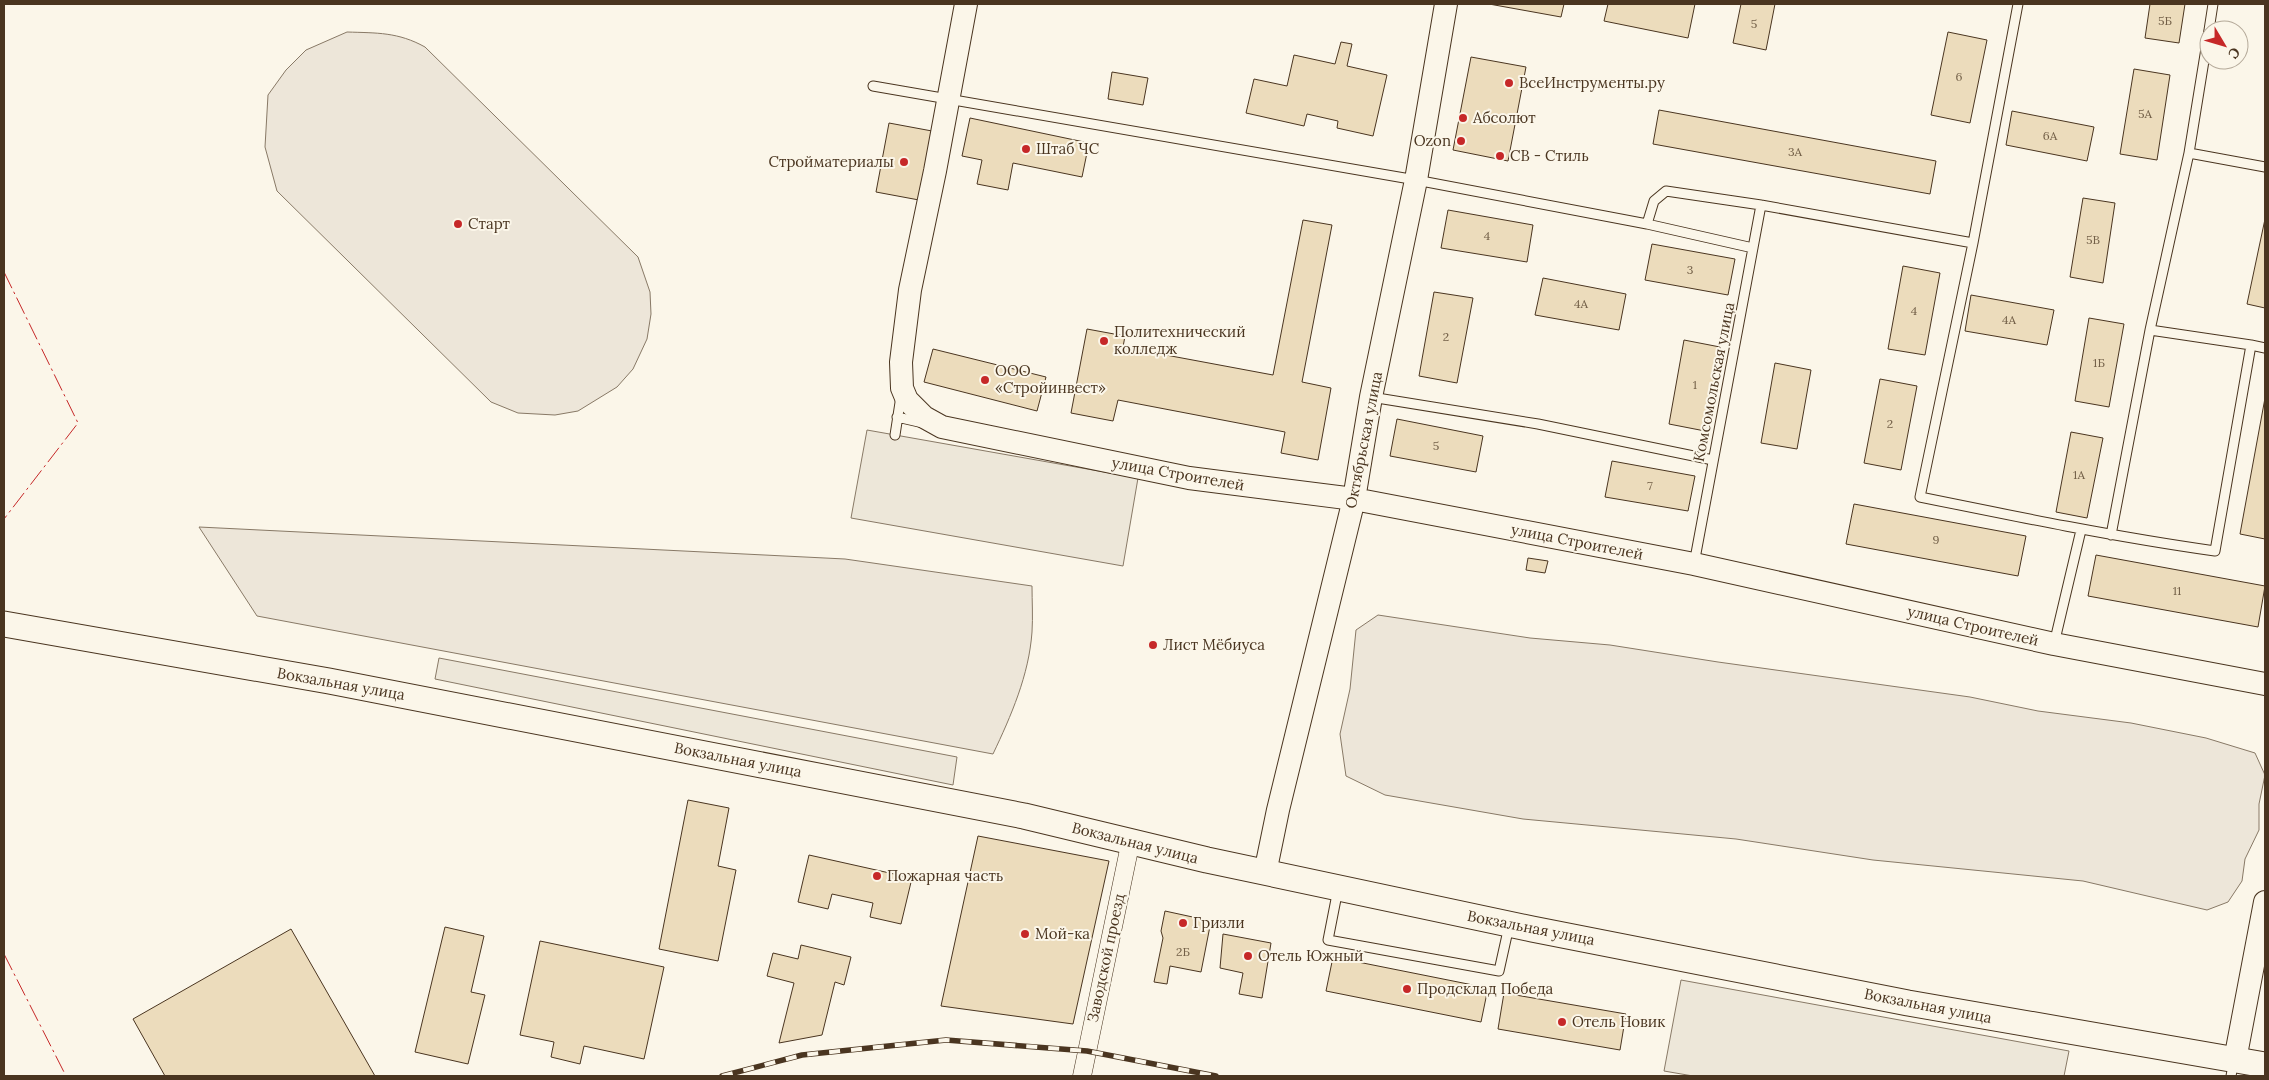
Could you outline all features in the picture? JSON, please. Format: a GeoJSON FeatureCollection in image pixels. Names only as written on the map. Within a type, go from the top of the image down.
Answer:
{"type":"FeatureCollection","features":[{"type":"Feature","properties":{"kind":"main road","name":"Вокзальная улица"},"geometry":{"type":"LineString","coordinates":[[4,624],[349,685],[1024,816],[1265,872],[1510,925],[2233,1068],[2265,1066]]}},
{"type":"Feature","properties":{"kind":"street"},"geometry":{"type":"LineString","coordinates":[[902,388],[901,362],[904,330],[966,4]]}},
{"type":"Feature","properties":{"kind":"street","name":"Октябрьская улица"},"geometry":{"type":"LineString","coordinates":[[1265,872],[1278,810],[1354,500],[1371,397],[1416,180],[1446,4]]}},
{"type":"Feature","properties":{"kind":"street","name":"улица Строителей"},"geometry":{"type":"LineString","coordinates":[[902,388],[907,400],[915,410],[942,427],[1189,478],[1354,500],[1694,564],[2054,644],[2265,684]]}},
{"type":"Feature","properties":{"kind":"street","name":"Заводской проезд"},"geometry":{"type":"LineString","coordinates":[[1082,1076],[1131,840]]}},
{"type":"Feature","properties":{"kind":"street"},"geometry":{"type":"LineString","coordinates":[[2233,1068],[2265,902]]}},
{"type":"Feature","properties":{"kind":"lane"},"geometry":{"type":"LineString","coordinates":[[2018,4],[1973,243],[1920,497],[2081,530],[2215,551],[2251,345]]}},
{"type":"Feature","properties":{"kind":"lane"},"geometry":{"type":"LineString","coordinates":[[2211,20],[2213,4]]}},
{"type":"Feature","properties":{"kind":"lane"},"geometry":{"type":"LineString","coordinates":[[2111,535],[2150,330],[2188,153],[2202,70]]}},
{"type":"Feature","properties":{"kind":"lane"},"geometry":{"type":"LineString","coordinates":[[873,86],[1416,180],[1647,224],[1753,248]]}},
{"type":"Feature","properties":{"kind":"lane"},"geometry":{"type":"LineString","coordinates":[[2188,153],[2265,167]]}},
{"type":"Feature","properties":{"kind":"lane"},"geometry":{"type":"LineString","coordinates":[[1647,224],[1654,202],[1666,191],[1761,205],[1973,243]]}},
{"type":"Feature","properties":{"kind":"lane","name":"Комсомольская улица"},"geometry":{"type":"LineString","coordinates":[[1694,564],[1761,205]]}},
{"type":"Feature","properties":{"kind":"lane"},"geometry":{"type":"LineString","coordinates":[[2150,330],[2265,348]]}},
{"type":"Feature","properties":{"kind":"lane"},"geometry":{"type":"LineString","coordinates":[[894,435],[902,388]]}},
{"type":"Feature","properties":{"kind":"lane"},"geometry":{"type":"LineString","coordinates":[[1371,397],[1538,424],[1713,460]]}},
{"type":"Feature","properties":{"kind":"lane"},"geometry":{"type":"LineString","coordinates":[[897,417],[942,427]]}},
{"type":"Feature","properties":{"kind":"lane"},"geometry":{"type":"LineString","coordinates":[[2054,644],[2081,530]]}},
{"type":"Feature","properties":{"kind":"lane"},"geometry":{"type":"LineString","coordinates":[[1338,888],[1328,940],[1499,971],[1510,925]]}},
{"type":"Feature","properties":{"kind":"shaded area","name":"Старт"},"geometry":{"type":"Polygon","coordinates":[[[347,32],[378,33],[396,36],[406,38],[425,47],[638,257],[650,292],[651,314],[647,339],[633,369],[617,387],[578,411],[555,415],[518,413],[491,402],[277,191],[265,147],[268,95],[286,70],[306,50],[347,32]]]}},
{"type":"Feature","properties":{"kind":"shaded area"},"geometry":{"type":"Polygon","coordinates":[[[867,430],[1138,478],[1123,566],[851,518],[867,430]]]}},
{"type":"Feature","properties":{"kind":"shaded area"},"geometry":{"type":"Polygon","coordinates":[[[199,527],[845,559],[1032,586],[1030,648],[1018,695],[993,754],[257,616],[199,527]]]}},
{"type":"Feature","properties":{"kind":"shaded area"},"geometry":{"type":"Polygon","coordinates":[[[1378,615],[1530,638],[1610,645],[1970,697],[2038,711],[2131,723],[2206,738],[2255,753],[2265,775],[2259,804],[2259,830],[2245,859],[2242,881],[2228,902],[2207,910],[2083,881],[1873,860],[1736,839],[1523,819],[1385,795],[1346,776],[1340,734],[1350,689],[1356,630],[1378,615]]]}},
{"type":"Feature","properties":{"kind":"shaded area"},"geometry":{"type":"Polygon","coordinates":[[[439,658],[957,757],[953,785],[435,679],[439,658]]]}},
{"type":"Feature","properties":{"kind":"shaded area"},"geometry":{"type":"Polygon","coordinates":[[[1681,980],[2069,1051],[2064,1076],[1693,1076],[1664,1071],[1681,980]]]}},
{"type":"Feature","properties":{"kind":"building"},"geometry":{"type":"Polygon","coordinates":[[[1489,4],[1564,4],[1561,17],[1489,4]]]}},
{"type":"Feature","properties":{"kind":"building"},"geometry":{"type":"Polygon","coordinates":[[[1608,4],[1695,4],[1688,38],[1604,21],[1608,4]]]}},
{"type":"Feature","properties":{"kind":"building"},"geometry":{"type":"Polygon","coordinates":[[[1741,4],[1775,4],[1766,50],[1733,43],[1741,4]]]}},
{"type":"Feature","properties":{"kind":"building"},"geometry":{"type":"Polygon","coordinates":[[[2150,4],[2185,4],[2179,43],[2145,38],[2150,4]]]}},
{"type":"Feature","properties":{"kind":"building"},"geometry":{"type":"Polygon","coordinates":[[[1948,32],[1987,40],[1970,123],[1931,115],[1948,32]]]}},
{"type":"Feature","properties":{"kind":"building"},"geometry":{"type":"Polygon","coordinates":[[[1341,42],[1352,44],[1347,66],[1387,75],[1373,136],[1337,128],[1338,121],[1307,114],[1304,126],[1246,113],[1254,79],[1287,86],[1294,55],[1335,64],[1341,42]]]}},
{"type":"Feature","properties":{"kind":"building"},"geometry":{"type":"Polygon","coordinates":[[[1471,57],[1526,67],[1508,161],[1453,150],[1471,57]]]}},
{"type":"Feature","properties":{"kind":"building"},"geometry":{"type":"Polygon","coordinates":[[[2134,69],[2170,75],[2157,160],[2120,154],[2134,69]]]}},
{"type":"Feature","properties":{"kind":"building"},"geometry":{"type":"Polygon","coordinates":[[[1112,72],[1148,78],[1143,105],[1108,99],[1112,72]]]}},
{"type":"Feature","properties":{"kind":"building"},"geometry":{"type":"Polygon","coordinates":[[[1659,110],[1936,161],[1930,194],[1653,144],[1659,110]]]}},
{"type":"Feature","properties":{"kind":"building"},"geometry":{"type":"Polygon","coordinates":[[[2012,111],[2094,127],[2087,161],[2006,145],[2012,111]]]}},
{"type":"Feature","properties":{"kind":"building","name":"Штаб ЧС"},"geometry":{"type":"Polygon","coordinates":[[[970,118],[1089,143],[1082,177],[1013,163],[1008,190],[977,184],[982,160],[962,156],[970,118]]]}},
{"type":"Feature","properties":{"kind":"building","name":"Стройматериалы"},"geometry":{"type":"Polygon","coordinates":[[[889,123],[932,131],[919,200],[876,192],[889,123]]]}},
{"type":"Feature","properties":{"kind":"building"},"geometry":{"type":"Polygon","coordinates":[[[2083,198],[2115,203],[2103,283],[2070,277],[2083,198]]]}},
{"type":"Feature","properties":{"kind":"building"},"geometry":{"type":"Polygon","coordinates":[[[1448,210],[1533,225],[1527,262],[1441,248],[1448,210]]]}},
{"type":"Feature","properties":{"kind":"building"},"geometry":{"type":"Polygon","coordinates":[[[2265,219],[2265,308],[2247,304],[2265,219]]]}},
{"type":"Feature","properties":{"kind":"building","name":"Политехнический колледж"},"geometry":{"type":"Polygon","coordinates":[[[1303,220],[1332,225],[1302,382],[1331,388],[1318,460],[1281,453],[1285,432],[1118,400],[1113,421],[1071,413],[1087,329],[1125,336],[1123,347],[1273,375],[1303,220]]]}},
{"type":"Feature","properties":{"kind":"building"},"geometry":{"type":"Polygon","coordinates":[[[1652,244],[1735,259],[1728,295],[1645,280],[1652,244]]]}},
{"type":"Feature","properties":{"kind":"building"},"geometry":{"type":"Polygon","coordinates":[[[1903,266],[1940,273],[1925,355],[1888,349],[1903,266]]]}},
{"type":"Feature","properties":{"kind":"building"},"geometry":{"type":"Polygon","coordinates":[[[1543,278],[1626,294],[1619,330],[1535,315],[1543,278]]]}},
{"type":"Feature","properties":{"kind":"building"},"geometry":{"type":"Polygon","coordinates":[[[1434,292],[1473,298],[1457,383],[1419,376],[1434,292]]]}},
{"type":"Feature","properties":{"kind":"building"},"geometry":{"type":"Polygon","coordinates":[[[1971,295],[2054,310],[2047,345],[1965,331],[1971,295]]]}},
{"type":"Feature","properties":{"kind":"building"},"geometry":{"type":"Polygon","coordinates":[[[2089,318],[2124,324],[2109,407],[2075,401],[2089,318]]]}},
{"type":"Feature","properties":{"kind":"building"},"geometry":{"type":"Polygon","coordinates":[[[1684,340],[1720,347],[1705,431],[1669,424],[1684,340]]]}},
{"type":"Feature","properties":{"kind":"building","name":"ООО «Стройинвест»"},"geometry":{"type":"Polygon","coordinates":[[[933,349],[1046,377],[1037,411],[924,382],[933,349]]]}},
{"type":"Feature","properties":{"kind":"building"},"geometry":{"type":"Polygon","coordinates":[[[1775,363],[1811,370],[1797,449],[1761,443],[1775,363]]]}},
{"type":"Feature","properties":{"kind":"building"},"geometry":{"type":"Polygon","coordinates":[[[1880,379],[1917,386],[1901,470],[1864,463],[1880,379]]]}},
{"type":"Feature","properties":{"kind":"building"},"geometry":{"type":"Polygon","coordinates":[[[2265,398],[2265,539],[2240,534],[2265,398]]]}},
{"type":"Feature","properties":{"kind":"building"},"geometry":{"type":"Polygon","coordinates":[[[1397,419],[1483,436],[1476,472],[1390,456],[1397,419]]]}},
{"type":"Feature","properties":{"kind":"building"},"geometry":{"type":"Polygon","coordinates":[[[2071,432],[2103,438],[2087,518],[2056,512],[2071,432]]]}},
{"type":"Feature","properties":{"kind":"building"},"geometry":{"type":"Polygon","coordinates":[[[1612,461],[1695,476],[1688,511],[1605,497],[1612,461]]]}},
{"type":"Feature","properties":{"kind":"building"},"geometry":{"type":"Polygon","coordinates":[[[1854,504],[2026,536],[2018,576],[1846,544],[1854,504]]]}},
{"type":"Feature","properties":{"kind":"building"},"geometry":{"type":"Polygon","coordinates":[[[2096,555],[2265,586],[2258,627],[2088,596],[2096,555]]]}},
{"type":"Feature","properties":{"kind":"building"},"geometry":{"type":"Polygon","coordinates":[[[1528,558],[1548,561],[1545,573],[1526,570],[1528,558]]]}},
{"type":"Feature","properties":{"kind":"building"},"geometry":{"type":"Polygon","coordinates":[[[688,800],[729,808],[718,866],[736,870],[718,961],[659,949],[688,800]]]}},
{"type":"Feature","properties":{"kind":"building","name":"Мой-ка"},"geometry":{"type":"Polygon","coordinates":[[[978,836],[1109,861],[1073,1024],[941,1006],[978,836]]]}},
{"type":"Feature","properties":{"kind":"building"},"geometry":{"type":"Polygon","coordinates":[[[809,855],[912,878],[901,924],[870,917],[873,903],[832,894],[828,909],[798,902],[809,855]]]}},
{"type":"Feature","properties":{"kind":"building"},"geometry":{"type":"Polygon","coordinates":[[[1165,911],[1211,921],[1201,972],[1170,966],[1167,984],[1154,982],[1163,938],[1161,931],[1165,911]]]}},
{"type":"Feature","properties":{"kind":"building"},"geometry":{"type":"Polygon","coordinates":[[[445,927],[484,936],[471,992],[485,995],[468,1064],[415,1052],[445,927]]]}},
{"type":"Feature","properties":{"kind":"building"},"geometry":{"type":"Polygon","coordinates":[[[291,929],[375,1076],[165,1076],[133,1019],[291,929]]]}},
{"type":"Feature","properties":{"kind":"building"},"geometry":{"type":"Polygon","coordinates":[[[1223,934],[1271,943],[1262,998],[1239,994],[1243,973],[1220,968],[1223,934]]]}},
{"type":"Feature","properties":{"kind":"building"},"geometry":{"type":"Polygon","coordinates":[[[540,941],[664,967],[644,1059],[584,1046],[580,1064],[551,1057],[554,1042],[520,1035],[540,941]]]}},
{"type":"Feature","properties":{"kind":"building"},"geometry":{"type":"Polygon","coordinates":[[[801,945],[851,957],[844,985],[835,982],[822,1035],[779,1043],[794,983],[767,976],[773,953],[798,959],[801,945]]]}},
{"type":"Feature","properties":{"kind":"building","name":"Продсклад Победа"},"geometry":{"type":"Polygon","coordinates":[[[1333,957],[1488,988],[1481,1022],[1326,991],[1333,957]]]}},
{"type":"Feature","properties":{"kind":"building"},"geometry":{"type":"Polygon","coordinates":[[[1504,993],[1626,1014],[1620,1050],[1498,1029],[1504,993]]]}},
{"type":"Feature","properties":{"kind":"railway"},"geometry":{"type":"LineString","coordinates":[[722,1076],[802,1055],[946,1040],[1087,1051],[1216,1076]]}},
{"type":"Feature","properties":{"kind":"power"},"geometry":{"type":"LineString","coordinates":[[4,272],[78,423],[4,519]]}},
{"type":"Feature","properties":{"kind":"power"},"geometry":{"type":"LineString","coordinates":[[4,954],[66,1076]]}},
{"type":"Feature","properties":{"kind":"place","name":"ВсеИнструменты.ру"},"geometry":{"type":"Point","coordinates":[1509,83]}},
{"type":"Feature","properties":{"kind":"place","name":"Абсолют"},"geometry":{"type":"Point","coordinates":[1463,118]}},
{"type":"Feature","properties":{"kind":"place","name":"Ozon"},"geometry":{"type":"Point","coordinates":[1461,141]}},
{"type":"Feature","properties":{"kind":"place","name":"Штаб ЧС"},"geometry":{"type":"Point","coordinates":[1026,149]}},
{"type":"Feature","properties":{"kind":"place","name":"СВ - Стиль"},"geometry":{"type":"Point","coordinates":[1500,156]}},
{"type":"Feature","properties":{"kind":"place","name":"Стройматериалы"},"geometry":{"type":"Point","coordinates":[904,162]}},
{"type":"Feature","properties":{"kind":"place","name":"Старт"},"geometry":{"type":"Point","coordinates":[458,224]}},
{"type":"Feature","properties":{"kind":"place","name":"Политехнический колледж"},"geometry":{"type":"Point","coordinates":[1104,341]}},
{"type":"Feature","properties":{"kind":"place","name":"ООО «Стройинвест»"},"geometry":{"type":"Point","coordinates":[985,380]}},
{"type":"Feature","properties":{"kind":"place","name":"Лист Мёбиуса"},"geometry":{"type":"Point","coordinates":[1153,645]}},
{"type":"Feature","properties":{"kind":"place","name":"Пожарная часть"},"geometry":{"type":"Point","coordinates":[877,876]}},
{"type":"Feature","properties":{"kind":"place","name":"Гризли"},"geometry":{"type":"Point","coordinates":[1183,923]}},
{"type":"Feature","properties":{"kind":"place","name":"Мой-ка"},"geometry":{"type":"Point","coordinates":[1025,934]}},
{"type":"Feature","properties":{"kind":"place","name":"Отель Южный"},"geometry":{"type":"Point","coordinates":[1248,956]}},
{"type":"Feature","properties":{"kind":"place","name":"Продсклад Победа"},"geometry":{"type":"Point","coordinates":[1407,989]}},
{"type":"Feature","properties":{"kind":"place","name":"Отель Новик"},"geometry":{"type":"Point","coordinates":[1562,1022]}}]}
